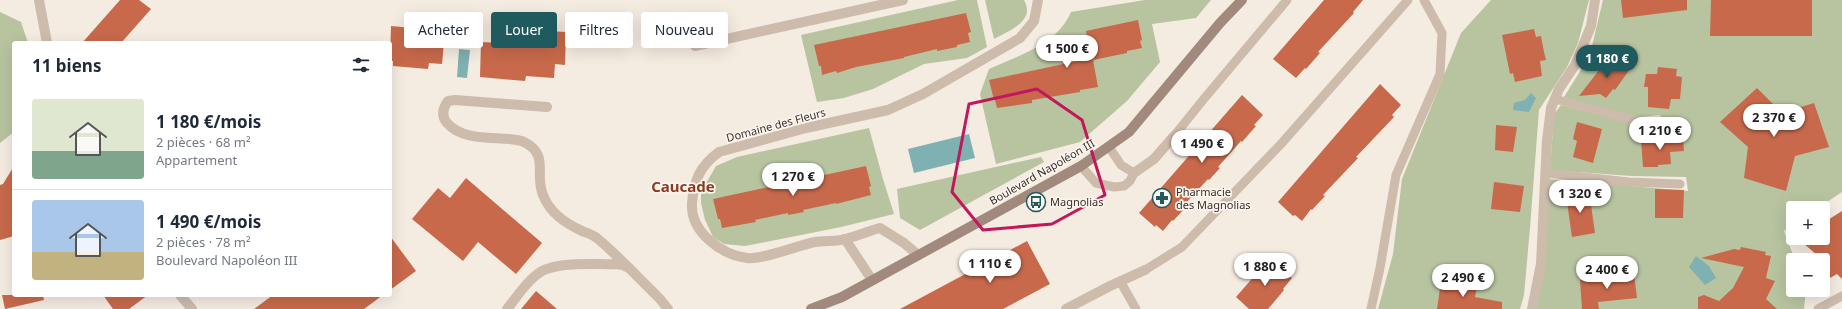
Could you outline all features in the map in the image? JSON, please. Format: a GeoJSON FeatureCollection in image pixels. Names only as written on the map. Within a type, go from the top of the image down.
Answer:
{"type":"FeatureCollection","features":[{"type":"Feature","properties":{"kind":"main road","name":"Boulevard Napoléon III"},"geometry":{"type":"LineString","coordinates":[[811,309],[842,297],[1081,166],[1109,147],[1129,132],[1146,114],[1220,23],[1242,0]]}},
{"type":"Feature","properties":{"kind":"street"},"geometry":{"type":"LineString","coordinates":[[39,0],[47,41]]}},
{"type":"Feature","properties":{"kind":"street"},"geometry":{"type":"LineString","coordinates":[[728,39],[903,0]]}},
{"type":"Feature","properties":{"kind":"street","name":"Domaine des Fleurs"},"geometry":{"type":"LineString","coordinates":[[918,255],[895,236],[880,228],[845,240],[816,242],[749,258],[728,254],[708,239],[697,225],[692,208],[693,192],[700,171],[708,160],[719,152],[806,128],[888,110],[923,94],[1020,38],[1034,21],[1038,0]]}},
{"type":"Feature","properties":{"kind":"street"},"geometry":{"type":"LineString","coordinates":[[1532,309],[1541,264],[1547,140],[1551,108],[1574,65],[1591,26],[1595,0]]}},
{"type":"Feature","properties":{"kind":"street"},"geometry":{"type":"LineString","coordinates":[[547,107],[455,100],[448,101],[443,108],[444,119],[459,132],[468,135],[523,141],[534,148],[539,154],[539,178],[543,195],[552,211],[561,220],[597,238],[629,268],[668,309]]}},
{"type":"Feature","properties":{"kind":"street"},"geometry":{"type":"LineString","coordinates":[[1134,173],[1154,159],[1174,136]]}},
{"type":"Feature","properties":{"kind":"street"},"geometry":{"type":"LineString","coordinates":[[845,240],[872,280]]}},
{"type":"Feature","properties":{"kind":"street"},"geometry":{"type":"LineString","coordinates":[[506,309],[535,275],[551,267],[558,265],[616,264],[629,268]]}},
{"type":"Feature","properties":{"kind":"street"},"geometry":{"type":"LineString","coordinates":[[1066,309],[1120,281],[1145,270]]}},
{"type":"Feature","properties":{"kind":"street"},"geometry":{"type":"LineString","coordinates":[[182,297],[192,309]]}},
{"type":"Feature","properties":{"kind":"lane"},"geometry":{"type":"LineString","coordinates":[[1174,136],[1287,0]]}},
{"type":"Feature","properties":{"kind":"lane"},"geometry":{"type":"LineString","coordinates":[[1145,270],[1182,247],[1281,144],[1408,0]]}},
{"type":"Feature","properties":{"kind":"lane"},"geometry":{"type":"LineString","coordinates":[[1370,309],[1380,268],[1396,175],[1440,74],[1442,33],[1424,0]]}},
{"type":"Feature","properties":{"kind":"lane"},"geometry":{"type":"LineString","coordinates":[[1555,99],[1666,129]]}},
{"type":"Feature","properties":{"kind":"lane"},"geometry":{"type":"LineString","coordinates":[[1081,166],[1096,183],[1114,187],[1124,186],[1130,181],[1134,173],[1122,165],[1109,147]]}},
{"type":"Feature","properties":{"kind":"lane"},"geometry":{"type":"LineString","coordinates":[[1546,172],[1629,182],[1680,184]]}},
{"type":"Feature","properties":{"kind":"lane"},"geometry":{"type":"LineString","coordinates":[[1120,281],[1136,309]]}},
{"type":"Feature","properties":{"kind":"lane"},"geometry":{"type":"LineString","coordinates":[[1818,309],[1842,296]]}},
{"type":"Feature","properties":{"kind":"highlighted area"},"geometry":{"type":"Polygon","coordinates":[[[1037,89],[1082,120],[1105,195],[1052,224],[983,230],[952,192],[969,104],[1037,89]]]}},
{"type":"Feature","properties":{"kind":"green space"},"geometry":{"type":"Polygon","coordinates":[[[958,0],[977,0],[987,47],[967,58],[924,64],[873,89],[844,98],[817,102],[801,35],[958,0]]]}},
{"type":"Feature","properties":{"kind":"green space"},"geometry":{"type":"Polygon","coordinates":[[[985,0],[1024,0],[1027,7],[1024,19],[1013,29],[994,39],[985,0]]]}},
{"type":"Feature","properties":{"kind":"green space"},"geometry":{"type":"Polygon","coordinates":[[[1145,0],[1211,0],[1196,18],[1152,24],[1160,62],[1127,101],[1080,142],[996,164],[980,94],[989,69],[1024,54],[1047,41],[1065,23],[1071,12],[1145,0]]]}},
{"type":"Feature","properties":{"kind":"green space"},"geometry":{"type":"Polygon","coordinates":[[[1491,0],[1589,0],[1578,43],[1567,67],[1539,110],[1524,295],[1520,309],[1378,309],[1393,254],[1402,179],[1461,33],[1491,0]]]}},
{"type":"Feature","properties":{"kind":"green space"},"geometry":{"type":"Polygon","coordinates":[[[1603,0],[1842,0],[1842,192],[1828,201],[1786,201],[1786,230],[1784,231],[1786,236],[1786,245],[1789,245],[1792,253],[1786,253],[1786,297],[1805,297],[1804,309],[1535,309],[1549,179],[1688,191],[1686,177],[1631,176],[1550,170],[1554,114],[1561,105],[1634,124],[1638,134],[1684,132],[1659,115],[1631,118],[1564,97],[1591,50],[1603,0]]]}},
{"type":"Feature","properties":{"kind":"green space"},"geometry":{"type":"Polygon","coordinates":[[[0,12],[21,22],[27,41],[12,41],[12,134],[0,143],[0,12]]]}},
{"type":"Feature","properties":{"kind":"green space"},"geometry":{"type":"Polygon","coordinates":[[[869,128],[894,214],[841,227],[745,246],[724,244],[713,237],[705,220],[701,203],[701,192],[716,166],[737,157],[869,128]]]}},
{"type":"Feature","properties":{"kind":"green space"},"geometry":{"type":"Polygon","coordinates":[[[1041,157],[1044,162],[920,230],[900,218],[897,189],[1041,157]]]}},
{"type":"Feature","properties":{"kind":"water"},"geometry":{"type":"Polygon","coordinates":[[[459,49],[470,50],[467,78],[457,77],[459,49]]]}},
{"type":"Feature","properties":{"kind":"water"},"geometry":{"type":"Polygon","coordinates":[[[1531,93],[1536,98],[1529,112],[1513,110],[1514,103],[1525,100],[1531,93]]]}},
{"type":"Feature","properties":{"kind":"water"},"geometry":{"type":"Polygon","coordinates":[[[969,134],[975,158],[914,173],[908,149],[969,134]]]}},
{"type":"Feature","properties":{"kind":"water"},"geometry":{"type":"Polygon","coordinates":[[[1696,256],[1709,266],[1716,278],[1705,285],[1689,267],[1696,256]]]}},
{"type":"Feature","properties":{"kind":"building"},"geometry":{"type":"Polygon","coordinates":[[[120,0],[139,0],[151,9],[123,41],[84,41],[120,0]]]}},
{"type":"Feature","properties":{"kind":"building"},"geometry":{"type":"Polygon","coordinates":[[[1324,0],[1363,0],[1353,12],[1354,13],[1318,52],[1320,53],[1296,78],[1273,59],[1324,0]]]}},
{"type":"Feature","properties":{"kind":"building"},"geometry":{"type":"Polygon","coordinates":[[[1621,0],[1687,0],[1687,10],[1623,18],[1621,0]]]}},
{"type":"Feature","properties":{"kind":"building"},"geometry":{"type":"Polygon","coordinates":[[[1711,0],[1812,0],[1812,36],[1710,36],[1711,0]]]}},
{"type":"Feature","properties":{"kind":"building"},"geometry":{"type":"Polygon","coordinates":[[[966,13],[971,32],[968,33],[970,42],[957,45],[957,47],[937,51],[937,49],[904,58],[822,75],[821,66],[819,66],[814,45],[966,13]]]}},
{"type":"Feature","properties":{"kind":"building"},"geometry":{"type":"Polygon","coordinates":[[[1138,20],[1142,48],[1127,51],[1127,53],[1093,60],[1098,87],[1080,90],[1080,92],[1032,100],[1032,103],[997,108],[989,80],[1091,58],[1086,31],[1138,20]]]}},
{"type":"Feature","properties":{"kind":"building"},"geometry":{"type":"Polygon","coordinates":[[[391,26],[404,27],[404,48],[443,48],[442,64],[429,63],[428,69],[393,66],[392,41],[391,41],[391,26]]]}},
{"type":"Feature","properties":{"kind":"building"},"geometry":{"type":"Polygon","coordinates":[[[1534,29],[1536,37],[1541,36],[1546,60],[1540,61],[1542,76],[1515,82],[1513,73],[1510,74],[1502,35],[1534,29]]]}},
{"type":"Feature","properties":{"kind":"building"},"geometry":{"type":"Polygon","coordinates":[[[557,31],[565,32],[565,65],[555,64],[554,78],[526,76],[525,81],[480,77],[481,48],[483,48],[483,42],[491,42],[491,48],[557,48],[557,31]]]}},
{"type":"Feature","properties":{"kind":"building"},"geometry":{"type":"Polygon","coordinates":[[[1610,56],[1630,69],[1615,90],[1613,89],[1606,98],[1600,94],[1579,96],[1610,56]]]}},
{"type":"Feature","properties":{"kind":"building"},"geometry":{"type":"Polygon","coordinates":[[[1658,67],[1677,69],[1676,76],[1682,77],[1680,99],[1671,99],[1669,109],[1648,107],[1648,87],[1644,87],[1646,74],[1657,74],[1658,67]]]}},
{"type":"Feature","properties":{"kind":"building"},"geometry":{"type":"Polygon","coordinates":[[[1380,84],[1401,105],[1392,115],[1394,117],[1356,157],[1358,158],[1323,195],[1325,196],[1312,210],[1311,209],[1302,221],[1295,215],[1293,216],[1278,202],[1380,84]]]}},
{"type":"Feature","properties":{"kind":"building"},"geometry":{"type":"Polygon","coordinates":[[[1757,88],[1782,113],[1814,103],[1829,147],[1795,156],[1786,191],[1744,178],[1748,147],[1720,122],[1757,88]]]}},
{"type":"Feature","properties":{"kind":"building"},"geometry":{"type":"Polygon","coordinates":[[[1242,95],[1263,115],[1254,125],[1256,126],[1218,167],[1220,168],[1185,204],[1187,206],[1163,231],[1156,225],[1155,227],[1139,213],[1242,95]]]}},
{"type":"Feature","properties":{"kind":"building"},"geometry":{"type":"Polygon","coordinates":[[[1577,122],[1602,129],[1593,163],[1573,157],[1577,141],[1573,139],[1577,122]]]}},
{"type":"Feature","properties":{"kind":"building"},"geometry":{"type":"Polygon","coordinates":[[[1496,125],[1517,127],[1513,152],[1495,150],[1496,125]]]}},
{"type":"Feature","properties":{"kind":"building"},"geometry":{"type":"Polygon","coordinates":[[[1683,138],[1684,151],[1670,152],[1671,164],[1658,165],[1658,167],[1643,167],[1641,140],[1683,138]]]}},
{"type":"Feature","properties":{"kind":"building"},"geometry":{"type":"Polygon","coordinates":[[[866,166],[871,186],[869,187],[871,195],[836,204],[803,210],[804,212],[788,215],[788,213],[755,220],[756,222],[722,228],[720,219],[718,219],[713,199],[866,166]]]}},
{"type":"Feature","properties":{"kind":"building"},"geometry":{"type":"Polygon","coordinates":[[[12,169],[12,237],[0,240],[0,185],[3,184],[12,169]]]}},
{"type":"Feature","properties":{"kind":"building"},"geometry":{"type":"Polygon","coordinates":[[[466,178],[542,243],[516,274],[478,242],[463,261],[412,219],[438,188],[450,198],[466,178]]]}},
{"type":"Feature","properties":{"kind":"building"},"geometry":{"type":"Polygon","coordinates":[[[1494,182],[1524,186],[1520,212],[1491,209],[1494,182]]]}},
{"type":"Feature","properties":{"kind":"building"},"geometry":{"type":"Polygon","coordinates":[[[1655,189],[1684,190],[1683,218],[1655,218],[1655,189]]]}},
{"type":"Feature","properties":{"kind":"building"},"geometry":{"type":"Polygon","coordinates":[[[1589,191],[1595,233],[1572,237],[1566,195],[1589,191]]]}},
{"type":"Feature","properties":{"kind":"building"},"geometry":{"type":"Polygon","coordinates":[[[1842,211],[1842,279],[1837,274],[1830,278],[1830,253],[1815,253],[1805,245],[1830,245],[1830,219],[1842,211]]]}},
{"type":"Feature","properties":{"kind":"building"},"geometry":{"type":"Polygon","coordinates":[[[392,239],[416,271],[392,289],[392,239]]]}},
{"type":"Feature","properties":{"kind":"building"},"geometry":{"type":"Polygon","coordinates":[[[1027,241],[1050,284],[1003,309],[900,309],[1027,241]]]}},
{"type":"Feature","properties":{"kind":"building"},"geometry":{"type":"Polygon","coordinates":[[[1741,247],[1766,252],[1765,255],[1771,256],[1766,278],[1775,281],[1766,299],[1777,309],[1698,309],[1698,297],[1704,295],[1719,301],[1733,288],[1744,267],[1701,258],[1734,249],[1740,250],[1741,247]]]}},
{"type":"Feature","properties":{"kind":"building"},"geometry":{"type":"Polygon","coordinates":[[[1270,258],[1292,278],[1268,309],[1249,309],[1236,297],[1270,258]]]}},
{"type":"Feature","properties":{"kind":"building"},"geometry":{"type":"Polygon","coordinates":[[[1634,274],[1637,298],[1598,302],[1599,309],[1582,309],[1580,280],[1634,274]]]}},
{"type":"Feature","properties":{"kind":"building"},"geometry":{"type":"Polygon","coordinates":[[[1441,281],[1465,283],[1465,286],[1477,287],[1475,297],[1502,302],[1502,309],[1437,309],[1441,281]]]}},
{"type":"Feature","properties":{"kind":"building"},"geometry":{"type":"Polygon","coordinates":[[[536,291],[557,309],[521,309],[536,291]]]}},
{"type":"Feature","properties":{"kind":"building"},"geometry":{"type":"Polygon","coordinates":[[[2,295],[12,295],[12,297],[43,297],[44,300],[5,309],[2,295]]]}},
{"type":"Feature","properties":{"kind":"building"},"geometry":{"type":"Polygon","coordinates":[[[104,297],[145,297],[129,309],[113,309],[104,297]]]}},
{"type":"Feature","properties":{"kind":"building"},"geometry":{"type":"Polygon","coordinates":[[[270,297],[380,297],[364,309],[254,309],[270,297]]]}},
{"type":"Feature","properties":{"kind":"place","name":"Pharmacie des Magnolias"},"geometry":{"type":"Point","coordinates":[1162,198]}},
{"type":"Feature","properties":{"kind":"place","name":"Magnolias"},"geometry":{"type":"Point","coordinates":[1036,202]}},
{"type":"Feature","properties":{"kind":"district","name":"Caucade"},"geometry":{"type":"Point","coordinates":[683,187]}}]}
